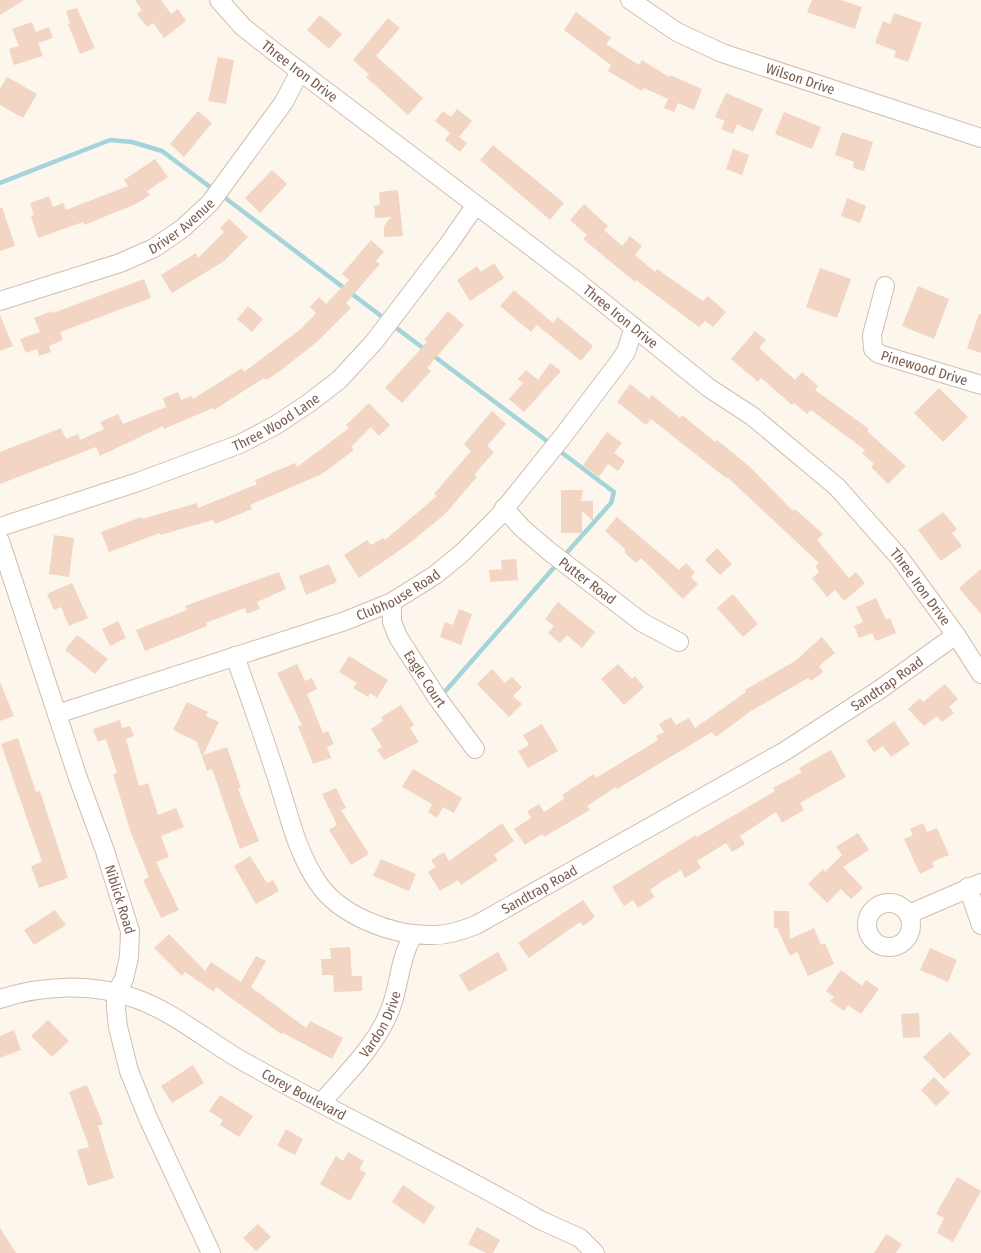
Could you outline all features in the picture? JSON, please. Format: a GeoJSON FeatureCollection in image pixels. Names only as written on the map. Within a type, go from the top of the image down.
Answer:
{"type":"FeatureCollection","features":[{"type":"Feature","properties":{"kind":"street","name":"Three Iron Drive"},"geometry":{"type":"LineString","coordinates":[[219,0],[243,26],[300,71],[475,206],[579,283],[709,388],[752,416],[837,487],[899,558],[956,635],[981,674]]}},
{"type":"Feature","properties":{"kind":"street","name":"Wilson Drive"},"geometry":{"type":"LineString","coordinates":[[630,0],[677,32],[722,53],[981,138]]}},
{"type":"Feature","properties":{"kind":"street","name":"Driver Avenue"},"geometry":{"type":"LineString","coordinates":[[0,301],[120,263],[154,248],[183,228],[210,203],[284,102],[300,71]]}},
{"type":"Feature","properties":{"kind":"street","name":"Three Wood Lane"},"geometry":{"type":"LineString","coordinates":[[0,527],[138,482],[232,447],[276,425],[309,403],[339,380],[374,342],[448,245],[475,206]]}},
{"type":"Feature","properties":{"kind":"street","name":"Pinewood Drive"},"geometry":{"type":"LineString","coordinates":[[885,286],[872,335],[873,349],[879,354],[981,385]]}},
{"type":"Feature","properties":{"kind":"street","name":"Clubhouse Road"},"geometry":{"type":"LineString","coordinates":[[57,714],[291,639],[392,602],[450,564],[487,528],[563,436],[626,352],[634,328]]}},
{"type":"Feature","properties":{"kind":"street","name":"Putter Road"},"geometry":{"type":"LineString","coordinates":[[504,508],[522,528],[550,552],[643,623],[679,642]]}},
{"type":"Feature","properties":{"kind":"street","name":"Niblick Road"},"geometry":{"type":"LineString","coordinates":[[0,541],[19,592],[57,714],[105,851],[130,931],[127,969],[116,993],[118,1027],[129,1071],[148,1118],[211,1253]]}},
{"type":"Feature","properties":{"kind":"street","name":"Eagle Court"},"geometry":{"type":"LineString","coordinates":[[392,602],[392,622],[398,637],[438,699],[474,749]]}},
{"type":"Feature","properties":{"kind":"street","name":"Sandtrap Road"},"geometry":{"type":"LineString","coordinates":[[235,656],[278,779],[299,848],[318,883],[326,894],[360,916],[400,932],[429,936],[460,931],[507,908],[786,751],[956,635]]}},
{"type":"Feature","properties":{"kind":"street"},"geometry":{"type":"LineString","coordinates":[[909,914],[974,885],[981,924]]}},
{"type":"Feature","properties":{"kind":"street","name":"Vardon Drive"},"geometry":{"type":"LineString","coordinates":[[322,1102],[379,1035],[397,992],[406,948],[414,934]]}},
{"type":"Feature","properties":{"kind":"street","name":"Corey Boulevard"},"geometry":{"type":"LineString","coordinates":[[0,999],[43,989],[81,988],[116,993],[152,1006],[239,1059],[540,1220],[580,1238],[595,1253]]}},
{"type":"Feature","properties":{"kind":"building"},"geometry":{"type":"Polygon","coordinates":[[[0,0],[24,0],[0,15],[0,0]]]}},
{"type":"Feature","properties":{"kind":"building"},"geometry":{"type":"Polygon","coordinates":[[[135,0],[161,0],[171,14],[178,9],[186,21],[164,38],[153,23],[147,27],[137,14],[142,10],[135,0]]]}},
{"type":"Feature","properties":{"kind":"building"},"geometry":{"type":"Polygon","coordinates":[[[812,0],[841,0],[862,7],[855,29],[807,12],[812,0]]]}},
{"type":"Feature","properties":{"kind":"building"},"geometry":{"type":"Polygon","coordinates":[[[77,8],[95,48],[80,54],[68,24],[70,24],[66,11],[77,8]]]}},
{"type":"Feature","properties":{"kind":"building"},"geometry":{"type":"Polygon","coordinates":[[[576,12],[611,38],[606,44],[639,65],[642,60],[669,77],[670,75],[702,89],[694,110],[678,103],[674,112],[664,108],[668,99],[644,88],[642,91],[608,71],[611,65],[564,30],[576,12]]]}},
{"type":"Feature","properties":{"kind":"building"},"geometry":{"type":"Polygon","coordinates":[[[894,13],[922,23],[908,62],[894,57],[896,51],[875,43],[883,21],[890,24],[894,13]]]}},
{"type":"Feature","properties":{"kind":"building"},"geometry":{"type":"Polygon","coordinates":[[[320,15],[342,34],[329,49],[307,30],[320,15]]]}},
{"type":"Feature","properties":{"kind":"building"},"geometry":{"type":"Polygon","coordinates":[[[388,18],[400,28],[376,56],[423,98],[408,115],[366,77],[369,74],[353,60],[388,18]]]}},
{"type":"Feature","properties":{"kind":"building"},"geometry":{"type":"Polygon","coordinates":[[[32,22],[36,32],[49,27],[53,38],[38,43],[43,56],[14,65],[9,49],[19,46],[12,29],[32,22]]]}},
{"type":"Feature","properties":{"kind":"building"},"geometry":{"type":"Polygon","coordinates":[[[218,57],[234,60],[226,104],[208,101],[218,57]]]}},
{"type":"Feature","properties":{"kind":"building"},"geometry":{"type":"Polygon","coordinates":[[[7,77],[37,94],[23,118],[0,105],[0,89],[7,77]]]}},
{"type":"Feature","properties":{"kind":"building"},"geometry":{"type":"Polygon","coordinates":[[[726,93],[763,109],[753,132],[737,124],[733,134],[721,129],[725,121],[715,117],[726,93]]]}},
{"type":"Feature","properties":{"kind":"building"},"geometry":{"type":"Polygon","coordinates":[[[457,109],[472,121],[459,137],[467,143],[460,152],[445,140],[450,133],[435,121],[443,111],[451,117],[457,109]]]}},
{"type":"Feature","properties":{"kind":"building"},"geometry":{"type":"Polygon","coordinates":[[[198,111],[212,123],[184,157],[170,144],[198,111]]]}},
{"type":"Feature","properties":{"kind":"building"},"geometry":{"type":"Polygon","coordinates":[[[784,112],[821,127],[812,149],[775,134],[784,112]]]}},
{"type":"Feature","properties":{"kind":"building"},"geometry":{"type":"Polygon","coordinates":[[[842,132],[873,142],[864,171],[853,168],[854,162],[835,155],[842,132]]]}},
{"type":"Feature","properties":{"kind":"building"},"geometry":{"type":"Polygon","coordinates":[[[493,145],[564,203],[550,220],[480,160],[493,145]]]}},
{"type":"Feature","properties":{"kind":"building"},"geometry":{"type":"Polygon","coordinates":[[[733,149],[749,155],[742,175],[726,169],[733,149]]]}},
{"type":"Feature","properties":{"kind":"building"},"geometry":{"type":"Polygon","coordinates":[[[155,159],[168,177],[147,191],[150,195],[136,204],[84,225],[83,222],[38,238],[31,216],[34,215],[30,203],[49,196],[53,207],[63,203],[66,210],[128,186],[124,180],[155,159]]]}},
{"type":"Feature","properties":{"kind":"building"},"geometry":{"type":"Polygon","coordinates":[[[272,170],[287,184],[260,213],[245,198],[272,170]]]}},
{"type":"Feature","properties":{"kind":"building"},"geometry":{"type":"Polygon","coordinates":[[[398,190],[403,236],[384,237],[384,226],[391,217],[375,218],[374,206],[380,205],[379,192],[398,190]]]}},
{"type":"Feature","properties":{"kind":"building"},"geometry":{"type":"Polygon","coordinates":[[[847,198],[866,206],[860,223],[841,216],[847,198]]]}},
{"type":"Feature","properties":{"kind":"building"},"geometry":{"type":"Polygon","coordinates":[[[584,204],[608,226],[604,230],[622,246],[630,236],[642,246],[635,255],[655,272],[657,269],[703,301],[708,296],[726,312],[713,327],[705,321],[699,327],[636,280],[635,282],[583,239],[587,235],[570,220],[584,204]]]}},
{"type":"Feature","properties":{"kind":"building"},"geometry":{"type":"Polygon","coordinates":[[[2,207],[15,246],[0,251],[0,208],[2,207]]]}},
{"type":"Feature","properties":{"kind":"building"},"geometry":{"type":"Polygon","coordinates":[[[229,219],[248,237],[224,261],[172,293],[161,275],[196,253],[198,258],[224,232],[220,228],[229,219]]]}},
{"type":"Feature","properties":{"kind":"building"},"geometry":{"type":"Polygon","coordinates":[[[371,240],[384,252],[376,261],[380,264],[346,303],[351,308],[318,341],[276,374],[266,380],[264,378],[214,410],[213,408],[164,429],[163,426],[100,456],[96,447],[0,484],[0,452],[61,428],[66,439],[78,434],[80,440],[104,429],[100,422],[118,414],[123,424],[166,407],[163,398],[178,392],[181,400],[192,396],[193,399],[242,368],[244,372],[302,328],[316,313],[310,307],[319,297],[326,304],[349,280],[342,274],[371,240]]]}},
{"type":"Feature","properties":{"kind":"building"},"geometry":{"type":"Polygon","coordinates":[[[494,263],[504,278],[470,301],[457,280],[477,266],[481,272],[494,263]]]}},
{"type":"Feature","properties":{"kind":"building"},"geometry":{"type":"Polygon","coordinates":[[[820,268],[851,279],[837,318],[806,307],[820,268]]]}},
{"type":"Feature","properties":{"kind":"building"},"geometry":{"type":"Polygon","coordinates":[[[144,279],[151,298],[60,332],[63,340],[49,346],[51,352],[39,356],[37,349],[26,353],[20,339],[40,332],[34,318],[52,311],[53,313],[144,279]]]}},
{"type":"Feature","properties":{"kind":"building"},"geometry":{"type":"Polygon","coordinates":[[[918,286],[949,299],[934,339],[902,326],[918,286]]]}},
{"type":"Feature","properties":{"kind":"building"},"geometry":{"type":"Polygon","coordinates":[[[514,290],[553,323],[558,317],[593,346],[581,361],[537,325],[531,332],[500,306],[514,290]]]}},
{"type":"Feature","properties":{"kind":"building"},"geometry":{"type":"Polygon","coordinates":[[[248,306],[263,319],[252,332],[237,319],[248,306]]]}},
{"type":"Feature","properties":{"kind":"building"},"geometry":{"type":"Polygon","coordinates":[[[448,311],[464,325],[427,368],[431,371],[402,403],[385,388],[427,342],[424,340],[448,311]]]}},
{"type":"Feature","properties":{"kind":"building"},"geometry":{"type":"Polygon","coordinates":[[[979,314],[981,314],[981,353],[967,348],[979,314]]]}},
{"type":"Feature","properties":{"kind":"building"},"geometry":{"type":"Polygon","coordinates":[[[0,315],[13,346],[0,351],[0,315]]]}},
{"type":"Feature","properties":{"kind":"building"},"geometry":{"type":"Polygon","coordinates":[[[755,331],[766,340],[759,348],[795,380],[802,372],[818,386],[815,390],[869,429],[867,431],[906,466],[888,484],[871,467],[874,464],[862,453],[865,450],[811,410],[807,414],[794,403],[792,405],[761,378],[758,382],[731,359],[755,331]]]}},
{"type":"Feature","properties":{"kind":"building"},"geometry":{"type":"Polygon","coordinates":[[[550,363],[561,371],[524,412],[509,399],[523,383],[518,379],[526,370],[538,380],[550,363]]]}},
{"type":"Feature","properties":{"kind":"building"},"geometry":{"type":"Polygon","coordinates":[[[630,384],[649,399],[652,395],[680,418],[682,415],[750,467],[793,511],[795,509],[823,534],[817,540],[849,578],[856,572],[865,583],[844,601],[835,590],[827,597],[812,578],[819,572],[815,566],[819,563],[727,477],[651,419],[646,425],[617,402],[630,384]]]}},
{"type":"Feature","properties":{"kind":"building"},"geometry":{"type":"Polygon","coordinates":[[[939,388],[968,417],[943,442],[914,413],[939,388]]]}},
{"type":"Feature","properties":{"kind":"building"},"geometry":{"type":"Polygon","coordinates":[[[369,403],[390,425],[379,436],[371,427],[351,447],[354,450],[322,474],[250,505],[252,509],[215,524],[213,520],[160,535],[160,533],[109,552],[101,532],[141,517],[142,519],[197,503],[198,508],[257,484],[255,480],[295,463],[297,467],[349,428],[346,425],[369,403]]]}},
{"type":"Feature","properties":{"kind":"building"},"geometry":{"type":"Polygon","coordinates":[[[492,411],[506,424],[487,446],[494,452],[474,475],[477,477],[444,515],[406,546],[359,578],[344,555],[367,540],[371,545],[383,538],[385,540],[437,496],[434,494],[471,451],[464,444],[492,411]]]}},
{"type":"Feature","properties":{"kind":"building"},"geometry":{"type":"Polygon","coordinates":[[[607,432],[622,443],[614,453],[625,461],[618,471],[608,464],[599,477],[583,465],[607,432]]]}},
{"type":"Feature","properties":{"kind":"building"},"geometry":{"type":"Polygon","coordinates":[[[561,490],[583,490],[581,501],[593,501],[593,521],[582,511],[582,533],[561,533],[561,490]]]}},
{"type":"Feature","properties":{"kind":"building"},"geometry":{"type":"Polygon","coordinates":[[[943,512],[957,529],[952,533],[962,546],[941,561],[918,530],[943,512]]]}},
{"type":"Feature","properties":{"kind":"building"},"geometry":{"type":"Polygon","coordinates":[[[617,517],[679,570],[686,563],[695,572],[691,577],[698,584],[683,599],[641,558],[636,563],[624,552],[626,550],[605,531],[617,517]]]}},
{"type":"Feature","properties":{"kind":"building"},"geometry":{"type":"Polygon","coordinates":[[[54,535],[74,538],[69,577],[49,574],[54,535]]]}},
{"type":"Feature","properties":{"kind":"building"},"geometry":{"type":"Polygon","coordinates":[[[717,548],[732,564],[720,575],[705,560],[717,548]]]}},
{"type":"Feature","properties":{"kind":"building"},"geometry":{"type":"Polygon","coordinates":[[[516,559],[518,580],[490,582],[489,570],[502,569],[501,560],[516,559]]]}},
{"type":"Feature","properties":{"kind":"building"},"geometry":{"type":"Polygon","coordinates":[[[329,564],[337,582],[306,595],[299,576],[329,564]]]}},
{"type":"Feature","properties":{"kind":"building"},"geometry":{"type":"Polygon","coordinates":[[[981,569],[981,614],[959,588],[981,569]]]}},
{"type":"Feature","properties":{"kind":"building"},"geometry":{"type":"Polygon","coordinates":[[[279,572],[286,589],[257,602],[260,609],[247,614],[245,608],[206,623],[207,626],[145,651],[136,630],[187,610],[185,606],[279,572]]]}},
{"type":"Feature","properties":{"kind":"building"},"geometry":{"type":"Polygon","coordinates":[[[72,583],[88,618],[69,626],[61,607],[54,610],[47,594],[72,583]]]}},
{"type":"Feature","properties":{"kind":"building"},"geometry":{"type":"Polygon","coordinates":[[[733,594],[758,624],[743,637],[717,608],[733,594]]]}},
{"type":"Feature","properties":{"kind":"building"},"geometry":{"type":"Polygon","coordinates":[[[876,598],[886,620],[890,618],[896,633],[876,641],[872,633],[859,638],[854,626],[863,622],[856,607],[876,598]]]}},
{"type":"Feature","properties":{"kind":"building"},"geometry":{"type":"Polygon","coordinates":[[[558,602],[595,632],[582,648],[567,635],[560,643],[548,633],[554,626],[545,619],[558,602]]]}},
{"type":"Feature","properties":{"kind":"building"},"geometry":{"type":"Polygon","coordinates":[[[459,609],[472,614],[461,645],[440,637],[445,622],[453,625],[459,609]]]}},
{"type":"Feature","properties":{"kind":"building"},"geometry":{"type":"Polygon","coordinates":[[[118,621],[126,638],[110,646],[102,629],[118,621]]]}},
{"type":"Feature","properties":{"kind":"building"},"geometry":{"type":"Polygon","coordinates":[[[77,635],[108,659],[95,674],[65,650],[77,635]]]}},
{"type":"Feature","properties":{"kind":"building"},"geometry":{"type":"Polygon","coordinates":[[[822,637],[835,653],[819,666],[823,672],[811,681],[808,678],[751,711],[716,737],[712,732],[617,789],[616,787],[587,806],[590,810],[544,837],[542,834],[525,845],[514,829],[531,818],[527,811],[539,804],[544,812],[565,798],[562,795],[594,774],[596,778],[658,740],[656,736],[664,732],[659,724],[671,717],[676,725],[689,718],[695,728],[746,692],[745,690],[795,661],[822,637]]]}},
{"type":"Feature","properties":{"kind":"building"},"geometry":{"type":"Polygon","coordinates":[[[349,656],[388,680],[377,698],[370,693],[368,697],[353,688],[357,683],[339,672],[349,656]]]}},
{"type":"Feature","properties":{"kind":"building"},"geometry":{"type":"Polygon","coordinates":[[[297,664],[305,681],[312,678],[317,689],[307,694],[323,733],[328,731],[334,744],[327,747],[331,758],[313,764],[298,726],[302,725],[277,673],[297,664]]]}},
{"type":"Feature","properties":{"kind":"building"},"geometry":{"type":"Polygon","coordinates":[[[618,664],[632,679],[635,676],[644,687],[624,705],[601,679],[618,664]]]}},
{"type":"Feature","properties":{"kind":"building"},"geometry":{"type":"Polygon","coordinates":[[[492,669],[505,683],[512,677],[522,687],[513,696],[522,704],[509,717],[477,684],[492,669]]]}},
{"type":"Feature","properties":{"kind":"building"},"geometry":{"type":"Polygon","coordinates":[[[0,682],[14,716],[0,721],[0,682]]]}},
{"type":"Feature","properties":{"kind":"building"},"geometry":{"type":"Polygon","coordinates":[[[945,684],[958,699],[949,707],[954,713],[942,722],[937,716],[924,726],[908,709],[920,698],[923,702],[945,684]]]}},
{"type":"Feature","properties":{"kind":"building"},"geometry":{"type":"Polygon","coordinates":[[[187,702],[208,712],[206,716],[219,722],[203,755],[227,747],[241,788],[238,789],[259,841],[240,849],[212,769],[207,771],[197,742],[173,730],[187,702]]]}},
{"type":"Feature","properties":{"kind":"building"},"geometry":{"type":"Polygon","coordinates":[[[401,705],[414,725],[410,728],[419,742],[384,760],[377,750],[382,747],[371,729],[383,721],[381,717],[401,705]]]}},
{"type":"Feature","properties":{"kind":"building"},"geometry":{"type":"Polygon","coordinates":[[[120,720],[122,728],[130,726],[134,736],[126,739],[139,786],[148,783],[158,815],[176,808],[184,827],[161,836],[169,857],[156,862],[179,910],[161,918],[143,880],[149,877],[131,833],[113,774],[117,773],[106,739],[98,742],[93,729],[120,720]]]}},
{"type":"Feature","properties":{"kind":"building"},"geometry":{"type":"Polygon","coordinates":[[[894,721],[910,744],[891,757],[883,746],[874,752],[866,741],[894,721]]]}},
{"type":"Feature","properties":{"kind":"building"},"geometry":{"type":"Polygon","coordinates":[[[542,724],[558,751],[528,768],[518,751],[529,745],[523,735],[542,724]]]}},
{"type":"Feature","properties":{"kind":"building"},"geometry":{"type":"Polygon","coordinates":[[[18,738],[36,792],[40,791],[68,878],[39,888],[31,866],[42,862],[1,744],[18,738]]]}},
{"type":"Feature","properties":{"kind":"building"},"geometry":{"type":"Polygon","coordinates":[[[831,750],[846,777],[800,803],[804,810],[782,823],[776,812],[740,836],[745,844],[732,852],[726,843],[697,861],[701,868],[685,878],[681,870],[650,890],[655,897],[638,908],[633,900],[624,906],[612,887],[696,835],[697,837],[775,791],[773,788],[802,772],[799,768],[831,750]]]}},
{"type":"Feature","properties":{"kind":"building"},"geometry":{"type":"Polygon","coordinates":[[[413,769],[462,798],[454,813],[443,807],[437,818],[428,812],[432,804],[402,787],[413,769]]]}},
{"type":"Feature","properties":{"kind":"building"},"geometry":{"type":"Polygon","coordinates":[[[336,788],[346,808],[341,810],[369,854],[351,865],[329,830],[337,825],[322,794],[336,788]]]}},
{"type":"Feature","properties":{"kind":"building"},"geometry":{"type":"Polygon","coordinates":[[[502,823],[514,841],[494,855],[498,860],[461,885],[458,880],[440,891],[428,872],[436,867],[431,860],[444,852],[449,861],[502,823]]]}},
{"type":"Feature","properties":{"kind":"building"},"geometry":{"type":"Polygon","coordinates":[[[923,823],[927,832],[937,828],[949,855],[932,862],[934,867],[920,874],[904,839],[913,835],[910,829],[923,823]]]}},
{"type":"Feature","properties":{"kind":"building"},"geometry":{"type":"Polygon","coordinates":[[[858,833],[869,850],[843,867],[863,888],[851,899],[841,889],[827,903],[808,884],[823,869],[825,872],[842,855],[836,847],[858,833]]]}},
{"type":"Feature","properties":{"kind":"building"},"geometry":{"type":"Polygon","coordinates":[[[250,856],[267,883],[273,880],[279,891],[256,904],[234,866],[250,856]]]}},
{"type":"Feature","properties":{"kind":"building"},"geometry":{"type":"Polygon","coordinates":[[[381,859],[416,874],[409,891],[373,876],[381,859]]]}},
{"type":"Feature","properties":{"kind":"building"},"geometry":{"type":"Polygon","coordinates":[[[583,900],[595,917],[583,926],[580,922],[529,958],[518,943],[583,900]]]}},
{"type":"Feature","properties":{"kind":"building"},"geometry":{"type":"Polygon","coordinates":[[[55,910],[66,925],[34,945],[24,930],[55,910]]]}},
{"type":"Feature","properties":{"kind":"building"},"geometry":{"type":"Polygon","coordinates":[[[774,911],[789,911],[790,939],[814,928],[821,945],[825,943],[834,964],[808,976],[797,952],[790,956],[777,928],[774,928],[774,911]]]}},
{"type":"Feature","properties":{"kind":"building"},"geometry":{"type":"Polygon","coordinates":[[[169,934],[205,971],[211,962],[241,982],[256,956],[266,961],[251,987],[306,1028],[310,1021],[343,1038],[332,1059],[283,1033],[281,1034],[216,987],[214,992],[185,972],[182,976],[154,948],[169,934]]]}},
{"type":"Feature","properties":{"kind":"building"},"geometry":{"type":"Polygon","coordinates":[[[350,947],[352,976],[362,976],[362,991],[334,992],[333,975],[322,975],[321,959],[331,959],[330,948],[350,947]]]}},
{"type":"Feature","properties":{"kind":"building"},"geometry":{"type":"Polygon","coordinates":[[[930,948],[957,960],[948,982],[920,970],[930,948]]]}},
{"type":"Feature","properties":{"kind":"building"},"geometry":{"type":"Polygon","coordinates":[[[498,952],[508,970],[469,992],[459,975],[498,952]]]}},
{"type":"Feature","properties":{"kind":"building"},"geometry":{"type":"Polygon","coordinates":[[[841,970],[862,986],[866,980],[879,989],[861,1014],[848,1005],[844,1011],[830,1001],[834,997],[826,991],[841,970]]]}},
{"type":"Feature","properties":{"kind":"building"},"geometry":{"type":"Polygon","coordinates":[[[919,1013],[920,1037],[903,1038],[901,1014],[919,1013]]]}},
{"type":"Feature","properties":{"kind":"building"},"geometry":{"type":"Polygon","coordinates":[[[48,1020],[69,1041],[52,1057],[31,1036],[48,1020]]]}},
{"type":"Feature","properties":{"kind":"building"},"geometry":{"type":"Polygon","coordinates":[[[14,1030],[21,1050],[0,1058],[0,1036],[14,1030]]]}},
{"type":"Feature","properties":{"kind":"building"},"geometry":{"type":"Polygon","coordinates":[[[950,1032],[971,1054],[944,1079],[923,1057],[950,1032]]]}},
{"type":"Feature","properties":{"kind":"building"},"geometry":{"type":"Polygon","coordinates":[[[193,1065],[204,1083],[172,1103],[161,1086],[193,1065]]]}},
{"type":"Feature","properties":{"kind":"building"},"geometry":{"type":"Polygon","coordinates":[[[934,1077],[950,1093],[936,1106],[921,1090],[934,1077]]]}},
{"type":"Feature","properties":{"kind":"building"},"geometry":{"type":"Polygon","coordinates":[[[87,1085],[103,1124],[98,1126],[114,1178],[88,1186],[77,1150],[89,1147],[69,1092],[87,1085]]]}},
{"type":"Feature","properties":{"kind":"building"},"geometry":{"type":"Polygon","coordinates":[[[220,1095],[253,1116],[239,1137],[220,1125],[223,1120],[209,1111],[220,1095]]]}},
{"type":"Feature","properties":{"kind":"building"},"geometry":{"type":"Polygon","coordinates":[[[286,1129],[303,1139],[295,1155],[277,1146],[286,1129]]]}},
{"type":"Feature","properties":{"kind":"building"},"geometry":{"type":"Polygon","coordinates":[[[348,1152],[364,1161],[359,1169],[366,1173],[350,1201],[320,1184],[336,1156],[343,1161],[348,1152]]]}},
{"type":"Feature","properties":{"kind":"building"},"geometry":{"type":"Polygon","coordinates":[[[957,1177],[981,1191],[953,1242],[937,1233],[944,1218],[936,1214],[957,1177]]]}},
{"type":"Feature","properties":{"kind":"building"},"geometry":{"type":"Polygon","coordinates":[[[403,1185],[435,1207],[424,1224],[392,1202],[403,1185]]]}},
{"type":"Feature","properties":{"kind":"building"},"geometry":{"type":"Polygon","coordinates":[[[258,1224],[271,1237],[256,1251],[243,1238],[258,1224]]]}},
{"type":"Feature","properties":{"kind":"building"},"geometry":{"type":"Polygon","coordinates":[[[477,1227],[500,1240],[493,1253],[486,1253],[468,1244],[477,1227]]]}},
{"type":"Feature","properties":{"kind":"building"},"geometry":{"type":"Polygon","coordinates":[[[0,1228],[16,1253],[0,1253],[0,1228]]]}},
{"type":"Feature","properties":{"kind":"building"},"geometry":{"type":"Polygon","coordinates":[[[886,1234],[902,1244],[896,1253],[874,1253],[886,1234]]]}},
{"type":"Feature","properties":{"kind":"waterway"},"geometry":{"type":"LineString","coordinates":[[0,183],[110,140],[132,142],[162,151],[214,190]]}},
{"type":"Feature","properties":{"kind":"waterway"},"geometry":{"type":"LineString","coordinates":[[220,194],[385,319]]}},
{"type":"Feature","properties":{"kind":"waterway"},"geometry":{"type":"LineString","coordinates":[[391,324],[551,444]]}},
{"type":"Feature","properties":{"kind":"waterway"},"geometry":{"type":"LineString","coordinates":[[557,449],[614,492],[611,503],[563,557]]}},
{"type":"Feature","properties":{"kind":"waterway"},"geometry":{"type":"LineString","coordinates":[[441,696],[558,563]]}}]}
